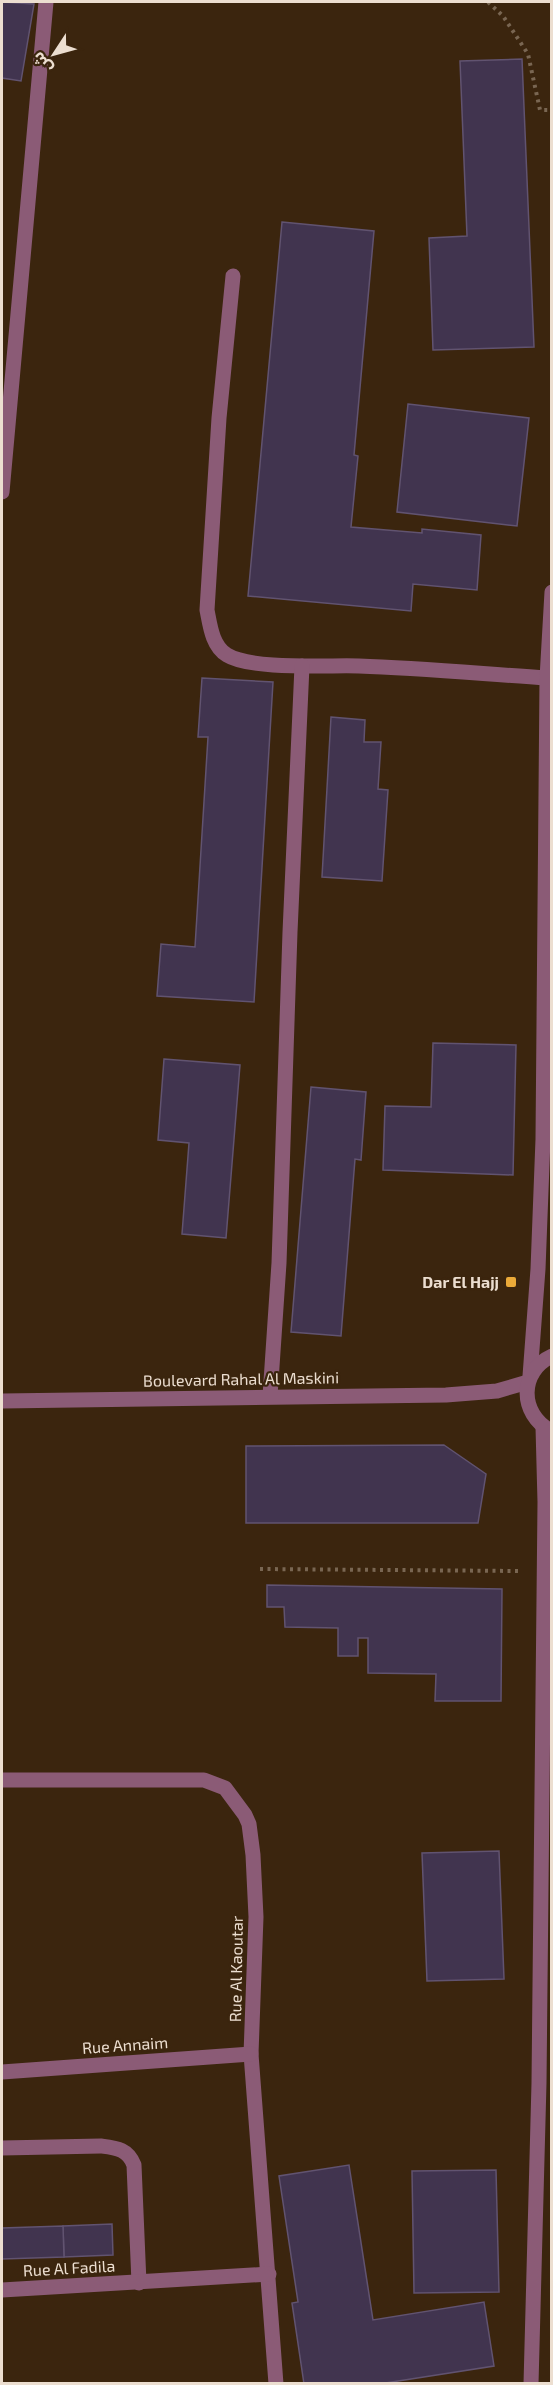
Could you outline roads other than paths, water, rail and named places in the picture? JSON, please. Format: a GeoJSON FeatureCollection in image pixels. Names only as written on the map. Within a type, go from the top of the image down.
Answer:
{"type":"FeatureCollection","features":[{"type":"Feature","properties":{"kind":"street"},"geometry":{"type":"LineString","coordinates":[[2,492],[46,2]]}},
{"type":"Feature","properties":{"kind":"street"},"geometry":{"type":"LineString","coordinates":[[233,276],[219,418],[207,610],[212,636],[226,655],[248,662],[302,666],[358,666],[547,678]]}},
{"type":"Feature","properties":{"kind":"street"},"geometry":{"type":"LineString","coordinates":[[531,2384],[539,2083],[547,1429],[530,1411],[527,1402],[543,1139],[550,731],[547,678],[552,592]]}},
{"type":"Feature","properties":{"kind":"street"},"geometry":{"type":"LineString","coordinates":[[270,1396],[279,1275],[289,955],[302,666]]}},
{"type":"Feature","properties":{"kind":"street","name":"Boulevard Rahal Al Maskini"},"geometry":{"type":"LineString","coordinates":[[2,1401],[446,1395],[497,1391],[529,1379],[536,1366],[552,1356]]}},
{"type":"Feature","properties":{"kind":"street","name":"Boulevard Rahal Al Maskini"},"geometry":{"type":"LineString","coordinates":[[481,1392],[527,1402]]}},
{"type":"Feature","properties":{"kind":"street","name":"Rue Al Kaoutar"},"geometry":{"type":"LineString","coordinates":[[2,1780],[204,1779],[225,1788],[245,1815],[249,1824],[253,1856],[255,1917],[251,2054],[276,2384]]}},
{"type":"Feature","properties":{"kind":"street","name":"Rue Annaim"},"geometry":{"type":"LineString","coordinates":[[2,2072],[251,2054]]}},
{"type":"Feature","properties":{"kind":"street"},"geometry":{"type":"LineString","coordinates":[[2,2148],[101,2146],[116,2148],[128,2153],[134,2165],[139,2283]]}},
{"type":"Feature","properties":{"kind":"street","name":"Rue Al Fadila"},"geometry":{"type":"LineString","coordinates":[[2,2290],[269,2274]]}},
{"type":"Feature","properties":{"kind":"place","name":"Dar El Hajj"},"geometry":{"type":"Point","coordinates":[511,1282]}}]}
